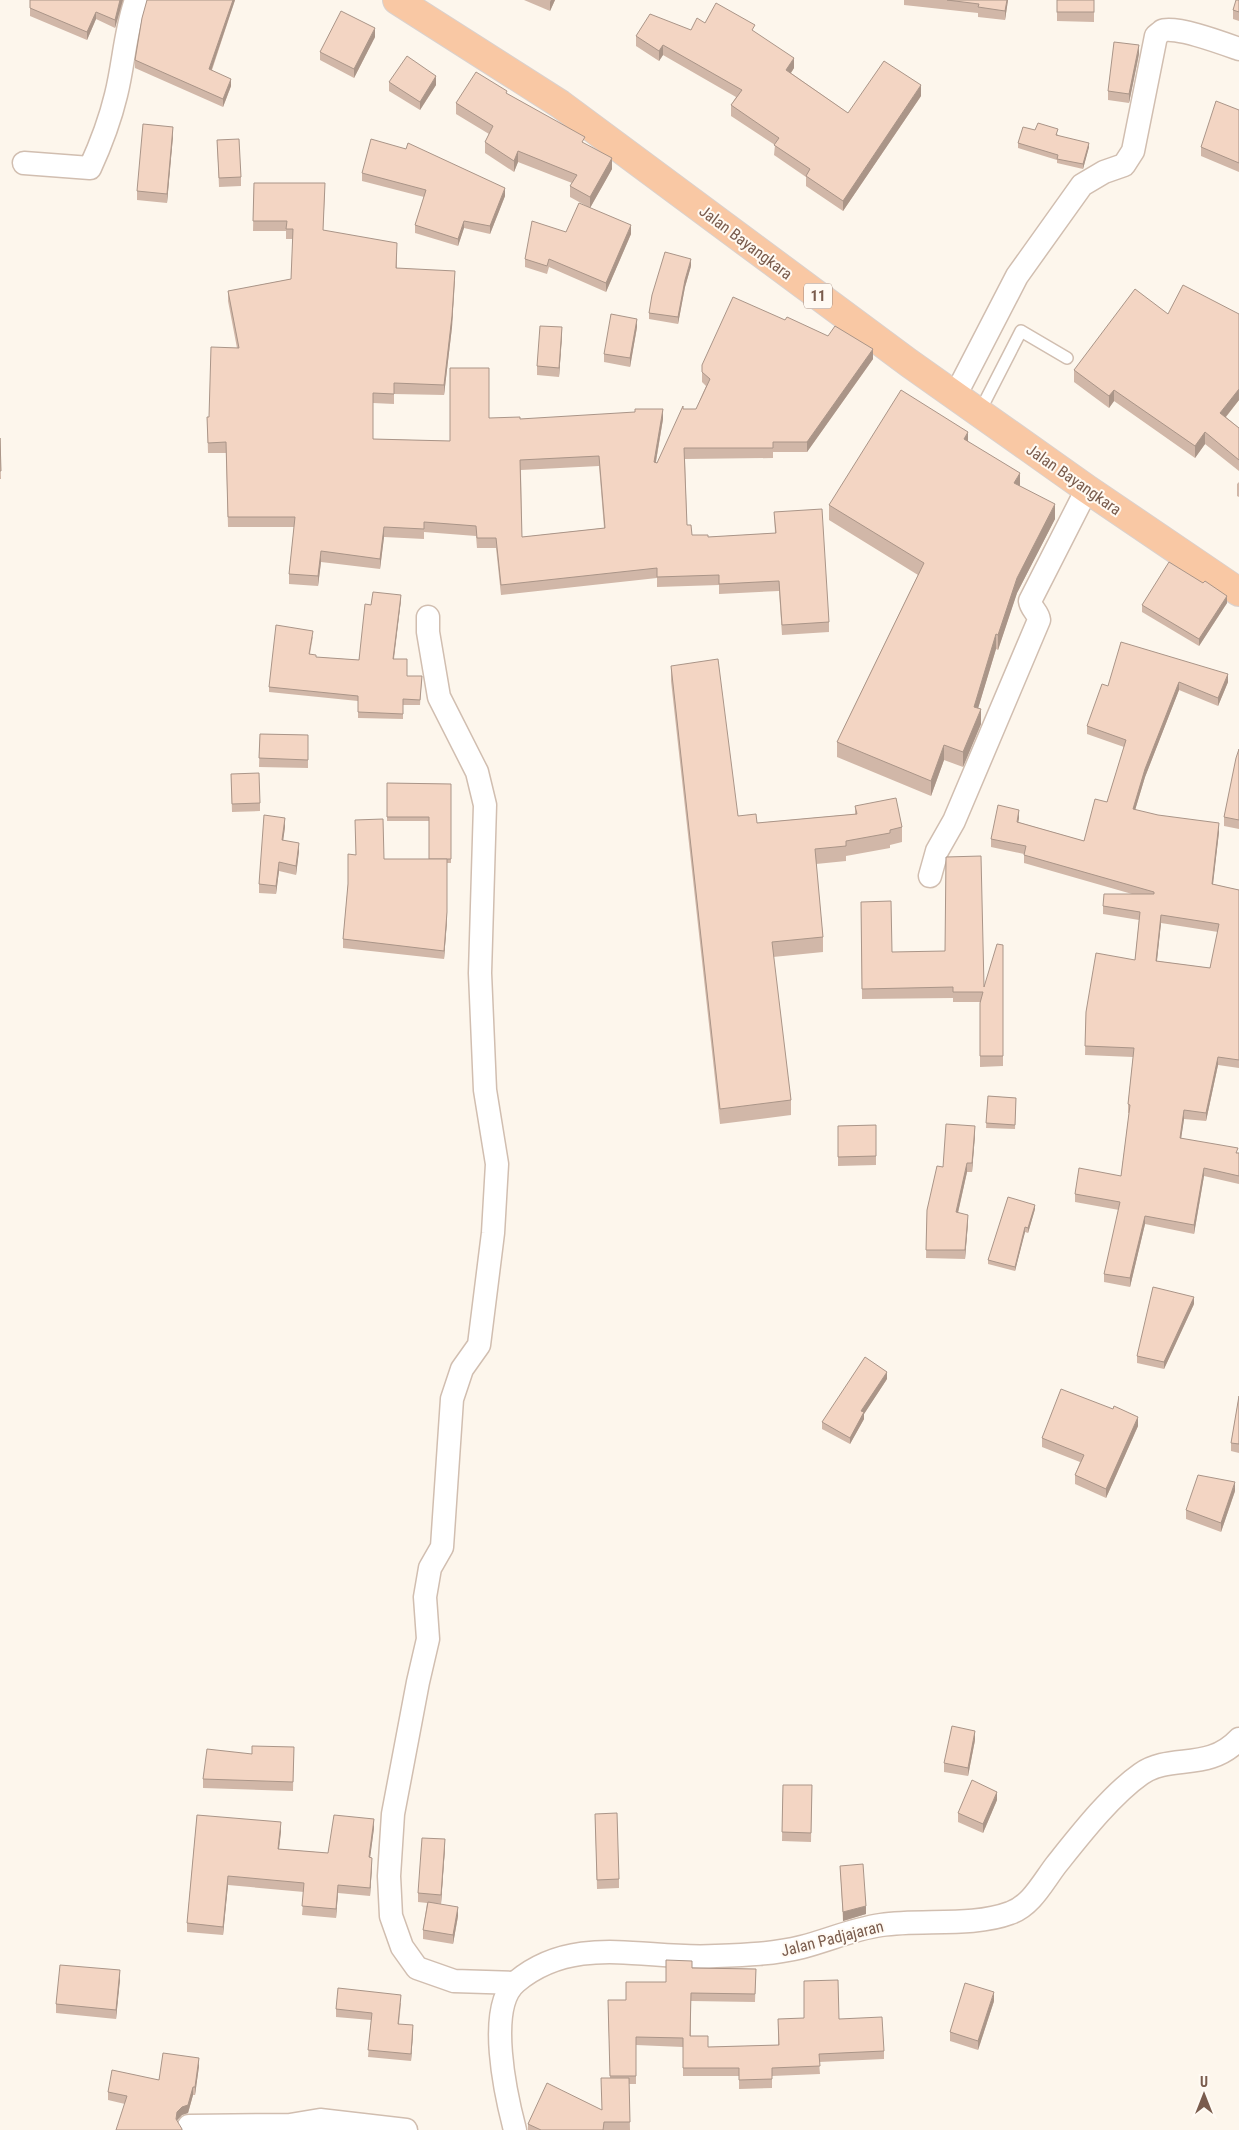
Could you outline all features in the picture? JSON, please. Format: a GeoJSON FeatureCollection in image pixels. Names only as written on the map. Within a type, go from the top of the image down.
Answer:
{"type":"FeatureCollection","features":[{"type":"Feature","properties":{"kind":"highway","name":"Jalan Bayangkara"},"geometry":{"type":"LineString","coordinates":[[397,0],[560,104],[901,357],[1087,489],[1239,592]]}},
{"type":"Feature","properties":{"kind":"street"},"geometry":{"type":"LineString","coordinates":[[24,163],[90,168],[106,132],[117,93],[128,20],[136,0]]}},
{"type":"Feature","properties":{"kind":"street"},"geometry":{"type":"LineString","coordinates":[[956,396],[1018,276],[1082,185],[1104,172],[1124,165],[1133,151],[1156,36],[1161,31],[1168,30],[1188,33],[1239,49]]}},
{"type":"Feature","properties":{"kind":"street"},"geometry":{"type":"LineString","coordinates":[[930,876],[937,851],[954,821],[1039,620],[1038,615],[1031,607],[1030,601],[1087,489]]}},
{"type":"Feature","properties":{"kind":"street"},"geometry":{"type":"LineString","coordinates":[[428,618],[428,632],[439,697],[477,772],[486,805],[480,973],[485,1090],[497,1164],[492,1233],[479,1345],[462,1370],[452,1399],[442,1548],[430,1568],[425,1597],[428,1639],[393,1814],[388,1876],[391,1916],[402,1947],[417,1968],[454,1981],[514,1983]]}},
{"type":"Feature","properties":{"kind":"street","name":"Jalan Padjajaran"},"geometry":{"type":"LineString","coordinates":[[515,2130],[506,2098],[500,2054],[501,2012],[505,1994],[514,1983],[529,1972],[576,1954],[598,1950],[658,1956],[712,1957],[771,1953],[803,1947],[856,1929],[884,1924],[990,1919],[1010,1914],[1026,1904],[1058,1863],[1124,1787],[1145,1771],[1163,1765],[1215,1757],[1226,1752],[1239,1740]]}},
{"type":"Feature","properties":{"kind":"street"},"geometry":{"type":"LineString","coordinates":[[188,2126],[290,2125],[320,2120],[406,2130]]}},
{"type":"Feature","properties":{"kind":"lane"},"geometry":{"type":"LineString","coordinates":[[979,413],[1021,331],[1067,358]]}},
{"type":"Feature","properties":{"kind":"building"},"geometry":{"type":"Polygon","coordinates":[[[30,0],[120,0],[115,20],[96,12],[87,32],[30,8],[30,0]]]}},
{"type":"Feature","properties":{"kind":"building"},"geometry":{"type":"Polygon","coordinates":[[[147,0],[233,0],[209,69],[231,79],[223,99],[135,60],[147,0]]]}},
{"type":"Feature","properties":{"kind":"building"},"geometry":{"type":"Polygon","coordinates":[[[947,0],[1007,0],[1005,11],[978,7],[979,4],[947,0]]]}},
{"type":"Feature","properties":{"kind":"building"},"geometry":{"type":"Polygon","coordinates":[[[1057,0],[1094,0],[1094,12],[1057,12],[1057,0]]]}},
{"type":"Feature","properties":{"kind":"building"},"geometry":{"type":"Polygon","coordinates":[[[1236,0],[1239,0],[1239,12],[1233,10],[1236,0]]]}},
{"type":"Feature","properties":{"kind":"building"},"geometry":{"type":"Polygon","coordinates":[[[716,3],[755,25],[752,30],[794,58],[786,70],[848,113],[884,61],[921,85],[843,201],[806,176],[810,169],[774,145],[779,138],[731,105],[742,90],[663,45],[659,51],[636,36],[650,14],[691,30],[697,18],[705,23],[716,3]]]}},
{"type":"Feature","properties":{"kind":"building"},"geometry":{"type":"Polygon","coordinates":[[[341,11],[375,28],[354,69],[320,52],[341,11]]]}},
{"type":"Feature","properties":{"kind":"building"},"geometry":{"type":"Polygon","coordinates":[[[1114,42],[1139,45],[1129,94],[1108,91],[1114,42]]]}},
{"type":"Feature","properties":{"kind":"building"},"geometry":{"type":"Polygon","coordinates":[[[407,56],[436,76],[420,102],[389,82],[407,56]]]}},
{"type":"Feature","properties":{"kind":"building"},"geometry":{"type":"Polygon","coordinates":[[[476,72],[507,91],[506,93],[585,137],[582,142],[612,158],[590,197],[570,186],[577,175],[518,151],[514,161],[485,142],[493,126],[456,103],[476,72]]]}},
{"type":"Feature","properties":{"kind":"building"},"geometry":{"type":"Polygon","coordinates":[[[1216,101],[1239,110],[1239,163],[1201,147],[1216,101]]]}},
{"type":"Feature","properties":{"kind":"building"},"geometry":{"type":"Polygon","coordinates":[[[1038,123],[1058,129],[1056,135],[1089,143],[1083,164],[1057,159],[1058,155],[1018,143],[1023,127],[1035,130],[1038,123]]]}},
{"type":"Feature","properties":{"kind":"building"},"geometry":{"type":"Polygon","coordinates":[[[143,124],[173,127],[167,194],[137,191],[143,124]]]}},
{"type":"Feature","properties":{"kind":"building"},"geometry":{"type":"Polygon","coordinates":[[[239,139],[241,177],[219,178],[217,140],[239,139]]]}},
{"type":"Feature","properties":{"kind":"building"},"geometry":{"type":"Polygon","coordinates":[[[371,139],[406,149],[408,143],[505,188],[490,226],[464,221],[458,239],[415,225],[426,190],[362,173],[371,139]]]}},
{"type":"Feature","properties":{"kind":"building"},"geometry":{"type":"Polygon","coordinates":[[[254,183],[325,183],[323,230],[397,243],[396,268],[455,271],[444,385],[394,383],[394,394],[373,393],[373,439],[450,441],[450,368],[489,368],[489,418],[520,417],[520,419],[635,412],[635,409],[663,409],[654,462],[657,463],[683,406],[683,409],[696,409],[710,379],[702,372],[702,365],[733,297],[785,320],[787,317],[828,336],[835,326],[873,349],[807,442],[773,442],[773,448],[684,448],[687,525],[691,525],[692,535],[708,535],[708,537],[776,533],[774,512],[822,509],[829,622],[782,625],[779,581],[719,584],[719,575],[657,577],[657,568],[501,585],[496,538],[477,538],[476,526],[424,522],[424,529],[384,527],[380,559],[321,551],[318,576],[289,574],[295,517],[228,517],[226,442],[208,443],[207,417],[209,417],[211,347],[239,348],[228,291],[291,279],[293,229],[286,229],[287,221],[253,221],[254,183]],[[599,456],[520,460],[522,537],[605,528],[599,456]]]}},
{"type":"Feature","properties":{"kind":"building"},"geometry":{"type":"Polygon","coordinates":[[[579,203],[631,225],[606,283],[549,259],[547,266],[525,259],[532,221],[566,232],[579,203]]]}},
{"type":"Feature","properties":{"kind":"building"},"geometry":{"type":"Polygon","coordinates":[[[665,252],[691,259],[678,317],[649,313],[652,295],[665,252]]]}},
{"type":"Feature","properties":{"kind":"building"},"geometry":{"type":"Polygon","coordinates":[[[1183,285],[1239,314],[1239,389],[1220,413],[1239,428],[1239,460],[1205,432],[1195,446],[1114,390],[1109,396],[1074,370],[1135,289],[1168,314],[1183,285]]]}},
{"type":"Feature","properties":{"kind":"building"},"geometry":{"type":"Polygon","coordinates":[[[611,314],[637,319],[630,358],[604,354],[611,314]]]}},
{"type":"Feature","properties":{"kind":"building"},"geometry":{"type":"Polygon","coordinates":[[[540,326],[562,327],[559,368],[537,366],[540,326]]]}},
{"type":"Feature","properties":{"kind":"building"},"geometry":{"type":"Polygon","coordinates":[[[901,390],[968,432],[964,439],[1020,473],[1014,483],[1055,504],[1017,578],[998,635],[996,634],[974,707],[981,709],[963,752],[944,745],[931,781],[837,742],[924,563],[829,505],[901,390]]]}},
{"type":"Feature","properties":{"kind":"building"},"geometry":{"type":"Polygon","coordinates":[[[0,438],[1,471],[0,471],[0,438]]]}},
{"type":"Feature","properties":{"kind":"building"},"geometry":{"type":"Polygon","coordinates":[[[1169,562],[1203,583],[1205,581],[1227,596],[1199,639],[1142,605],[1169,562]]]}},
{"type":"Feature","properties":{"kind":"building"},"geometry":{"type":"Polygon","coordinates":[[[373,592],[401,595],[393,659],[407,659],[407,676],[422,676],[420,700],[403,699],[403,714],[358,712],[358,696],[269,687],[276,625],[313,631],[309,654],[316,655],[316,657],[359,660],[365,604],[371,605],[373,592]]]}},
{"type":"Feature","properties":{"kind":"building"},"geometry":{"type":"Polygon","coordinates":[[[1121,642],[1228,674],[1218,698],[1179,682],[1145,769],[1133,809],[1158,815],[1219,823],[1212,884],[1239,890],[1239,1060],[1218,1057],[1206,1113],[1184,1110],[1180,1138],[1238,1148],[1236,1153],[1239,1153],[1239,1176],[1204,1168],[1194,1225],[1145,1216],[1130,1278],[1104,1274],[1120,1202],[1075,1194],[1079,1168],[1121,1176],[1130,1105],[1128,1104],[1134,1048],[1085,1046],[1086,1012],[1096,953],[1135,960],[1140,912],[1103,906],[1104,894],[1154,894],[1154,892],[1024,855],[1026,846],[991,839],[998,805],[1019,810],[1017,822],[1084,841],[1095,799],[1107,802],[1126,740],[1087,726],[1102,684],[1108,686],[1121,642]],[[1161,915],[1156,961],[1210,968],[1219,924],[1161,915]]]}},
{"type":"Feature","properties":{"kind":"building"},"geometry":{"type":"Polygon","coordinates":[[[718,659],[738,816],[756,814],[757,823],[857,814],[855,806],[896,798],[902,827],[890,830],[890,833],[846,841],[846,846],[815,849],[823,937],[772,942],[791,1100],[720,1109],[671,666],[718,659]]]}},
{"type":"Feature","properties":{"kind":"building"},"geometry":{"type":"Polygon","coordinates":[[[260,734],[308,735],[308,760],[259,758],[260,734]]]}},
{"type":"Feature","properties":{"kind":"building"},"geometry":{"type":"Polygon","coordinates":[[[1239,749],[1239,820],[1224,817],[1239,749]]]}},
{"type":"Feature","properties":{"kind":"building"},"geometry":{"type":"Polygon","coordinates":[[[259,773],[260,803],[232,804],[231,774],[259,773]]]}},
{"type":"Feature","properties":{"kind":"building"},"geometry":{"type":"Polygon","coordinates":[[[387,783],[451,784],[451,859],[429,859],[429,817],[387,817],[387,783]]]}},
{"type":"Feature","properties":{"kind":"building"},"geometry":{"type":"Polygon","coordinates":[[[264,815],[285,818],[282,840],[299,843],[296,866],[279,862],[276,886],[259,884],[264,815]]]}},
{"type":"Feature","properties":{"kind":"building"},"geometry":{"type":"Polygon","coordinates":[[[383,819],[384,859],[447,859],[447,912],[444,951],[343,939],[348,884],[348,854],[356,855],[355,820],[383,819]]]}},
{"type":"Feature","properties":{"kind":"building"},"geometry":{"type":"Polygon","coordinates":[[[981,856],[984,987],[997,944],[1003,945],[1003,1056],[980,1056],[980,1003],[983,992],[953,992],[953,987],[862,989],[861,902],[891,901],[892,952],[945,951],[946,857],[981,856]]]}},
{"type":"Feature","properties":{"kind":"building"},"geometry":{"type":"Polygon","coordinates":[[[988,1096],[1016,1098],[1015,1125],[986,1123],[988,1096]]]}},
{"type":"Feature","properties":{"kind":"building"},"geometry":{"type":"Polygon","coordinates":[[[946,1124],[975,1126],[972,1163],[967,1163],[956,1212],[968,1215],[965,1250],[926,1250],[927,1210],[937,1166],[943,1167],[946,1124]]]}},
{"type":"Feature","properties":{"kind":"building"},"geometry":{"type":"Polygon","coordinates":[[[876,1125],[876,1156],[838,1157],[838,1126],[876,1125]]]}},
{"type":"Feature","properties":{"kind":"building"},"geometry":{"type":"Polygon","coordinates":[[[1008,1197],[1035,1205],[1028,1228],[1025,1227],[1015,1267],[988,1260],[1008,1197]]]}},
{"type":"Feature","properties":{"kind":"building"},"geometry":{"type":"Polygon","coordinates":[[[1153,1287],[1194,1297],[1164,1362],[1137,1356],[1153,1287]]]}},
{"type":"Feature","properties":{"kind":"building"},"geometry":{"type":"Polygon","coordinates":[[[865,1357],[887,1372],[861,1411],[864,1412],[850,1438],[822,1422],[865,1357]]]}},
{"type":"Feature","properties":{"kind":"building"},"geometry":{"type":"Polygon","coordinates":[[[1061,1389],[1113,1409],[1114,1406],[1138,1417],[1106,1489],[1075,1475],[1084,1455],[1042,1438],[1061,1389]]]}},
{"type":"Feature","properties":{"kind":"building"},"geometry":{"type":"Polygon","coordinates":[[[1239,1396],[1239,1444],[1231,1443],[1239,1396]]]}},
{"type":"Feature","properties":{"kind":"building"},"geometry":{"type":"Polygon","coordinates":[[[1198,1475],[1235,1482],[1221,1523],[1186,1510],[1198,1475]]]}},
{"type":"Feature","properties":{"kind":"building"},"geometry":{"type":"Polygon","coordinates":[[[952,1726],[975,1731],[968,1768],[944,1763],[952,1726]]]}},
{"type":"Feature","properties":{"kind":"building"},"geometry":{"type":"Polygon","coordinates":[[[252,1746],[294,1747],[293,1782],[203,1779],[207,1749],[252,1754],[252,1746]]]}},
{"type":"Feature","properties":{"kind":"building"},"geometry":{"type":"Polygon","coordinates":[[[972,1780],[997,1792],[983,1824],[958,1813],[972,1780]]]}},
{"type":"Feature","properties":{"kind":"building"},"geometry":{"type":"Polygon","coordinates":[[[783,1785],[812,1785],[811,1833],[782,1832],[783,1785]]]}},
{"type":"Feature","properties":{"kind":"building"},"geometry":{"type":"Polygon","coordinates":[[[617,1813],[619,1879],[597,1880],[595,1814],[617,1813]]]}},
{"type":"Feature","properties":{"kind":"building"},"geometry":{"type":"Polygon","coordinates":[[[197,1815],[281,1822],[278,1849],[328,1853],[334,1815],[374,1819],[369,1857],[372,1858],[370,1888],[338,1885],[336,1909],[302,1906],[304,1883],[228,1876],[223,1927],[187,1923],[197,1815]]]}},
{"type":"Feature","properties":{"kind":"building"},"geometry":{"type":"Polygon","coordinates":[[[422,1838],[445,1839],[441,1895],[418,1893],[422,1838]]]}},
{"type":"Feature","properties":{"kind":"building"},"geometry":{"type":"Polygon","coordinates":[[[863,1864],[866,1906],[843,1912],[840,1866],[863,1864]]]}},
{"type":"Feature","properties":{"kind":"building"},"geometry":{"type":"Polygon","coordinates":[[[428,1902],[458,1907],[453,1935],[423,1930],[428,1902]]]}},
{"type":"Feature","properties":{"kind":"building"},"geometry":{"type":"Polygon","coordinates":[[[666,1960],[692,1961],[692,1968],[756,1969],[755,1994],[691,1993],[690,2036],[708,2036],[708,2047],[779,2045],[778,2019],[804,2018],[804,1981],[838,1980],[839,2019],[882,2017],[884,2051],[819,2054],[820,2066],[772,2068],[772,2079],[739,2080],[739,2068],[683,2068],[683,2038],[636,2037],[636,2076],[610,2076],[608,2000],[626,2000],[626,1982],[666,1982],[666,1960]]]}},
{"type":"Feature","properties":{"kind":"building"},"geometry":{"type":"Polygon","coordinates":[[[60,1965],[120,1970],[116,2010],[56,2004],[60,1965]]]}},
{"type":"Feature","properties":{"kind":"building"},"geometry":{"type":"Polygon","coordinates":[[[965,1983],[994,1992],[978,2041],[950,2032],[965,1983]]]}},
{"type":"Feature","properties":{"kind":"building"},"geometry":{"type":"Polygon","coordinates":[[[338,1988],[401,1995],[398,2024],[413,2025],[411,2054],[368,2050],[372,2013],[336,2009],[338,1988]]]}},
{"type":"Feature","properties":{"kind":"building"},"geometry":{"type":"Polygon","coordinates":[[[163,2053],[199,2058],[195,2087],[193,2087],[188,2105],[182,2107],[177,2112],[176,2119],[182,2130],[116,2130],[127,2096],[108,2092],[112,2070],[159,2080],[163,2053]]]}},
{"type":"Feature","properties":{"kind":"building"},"geometry":{"type":"Polygon","coordinates":[[[601,2078],[629,2078],[630,2122],[604,2122],[603,2130],[541,2130],[528,2124],[547,2083],[602,2110],[601,2078]]]}}]}
